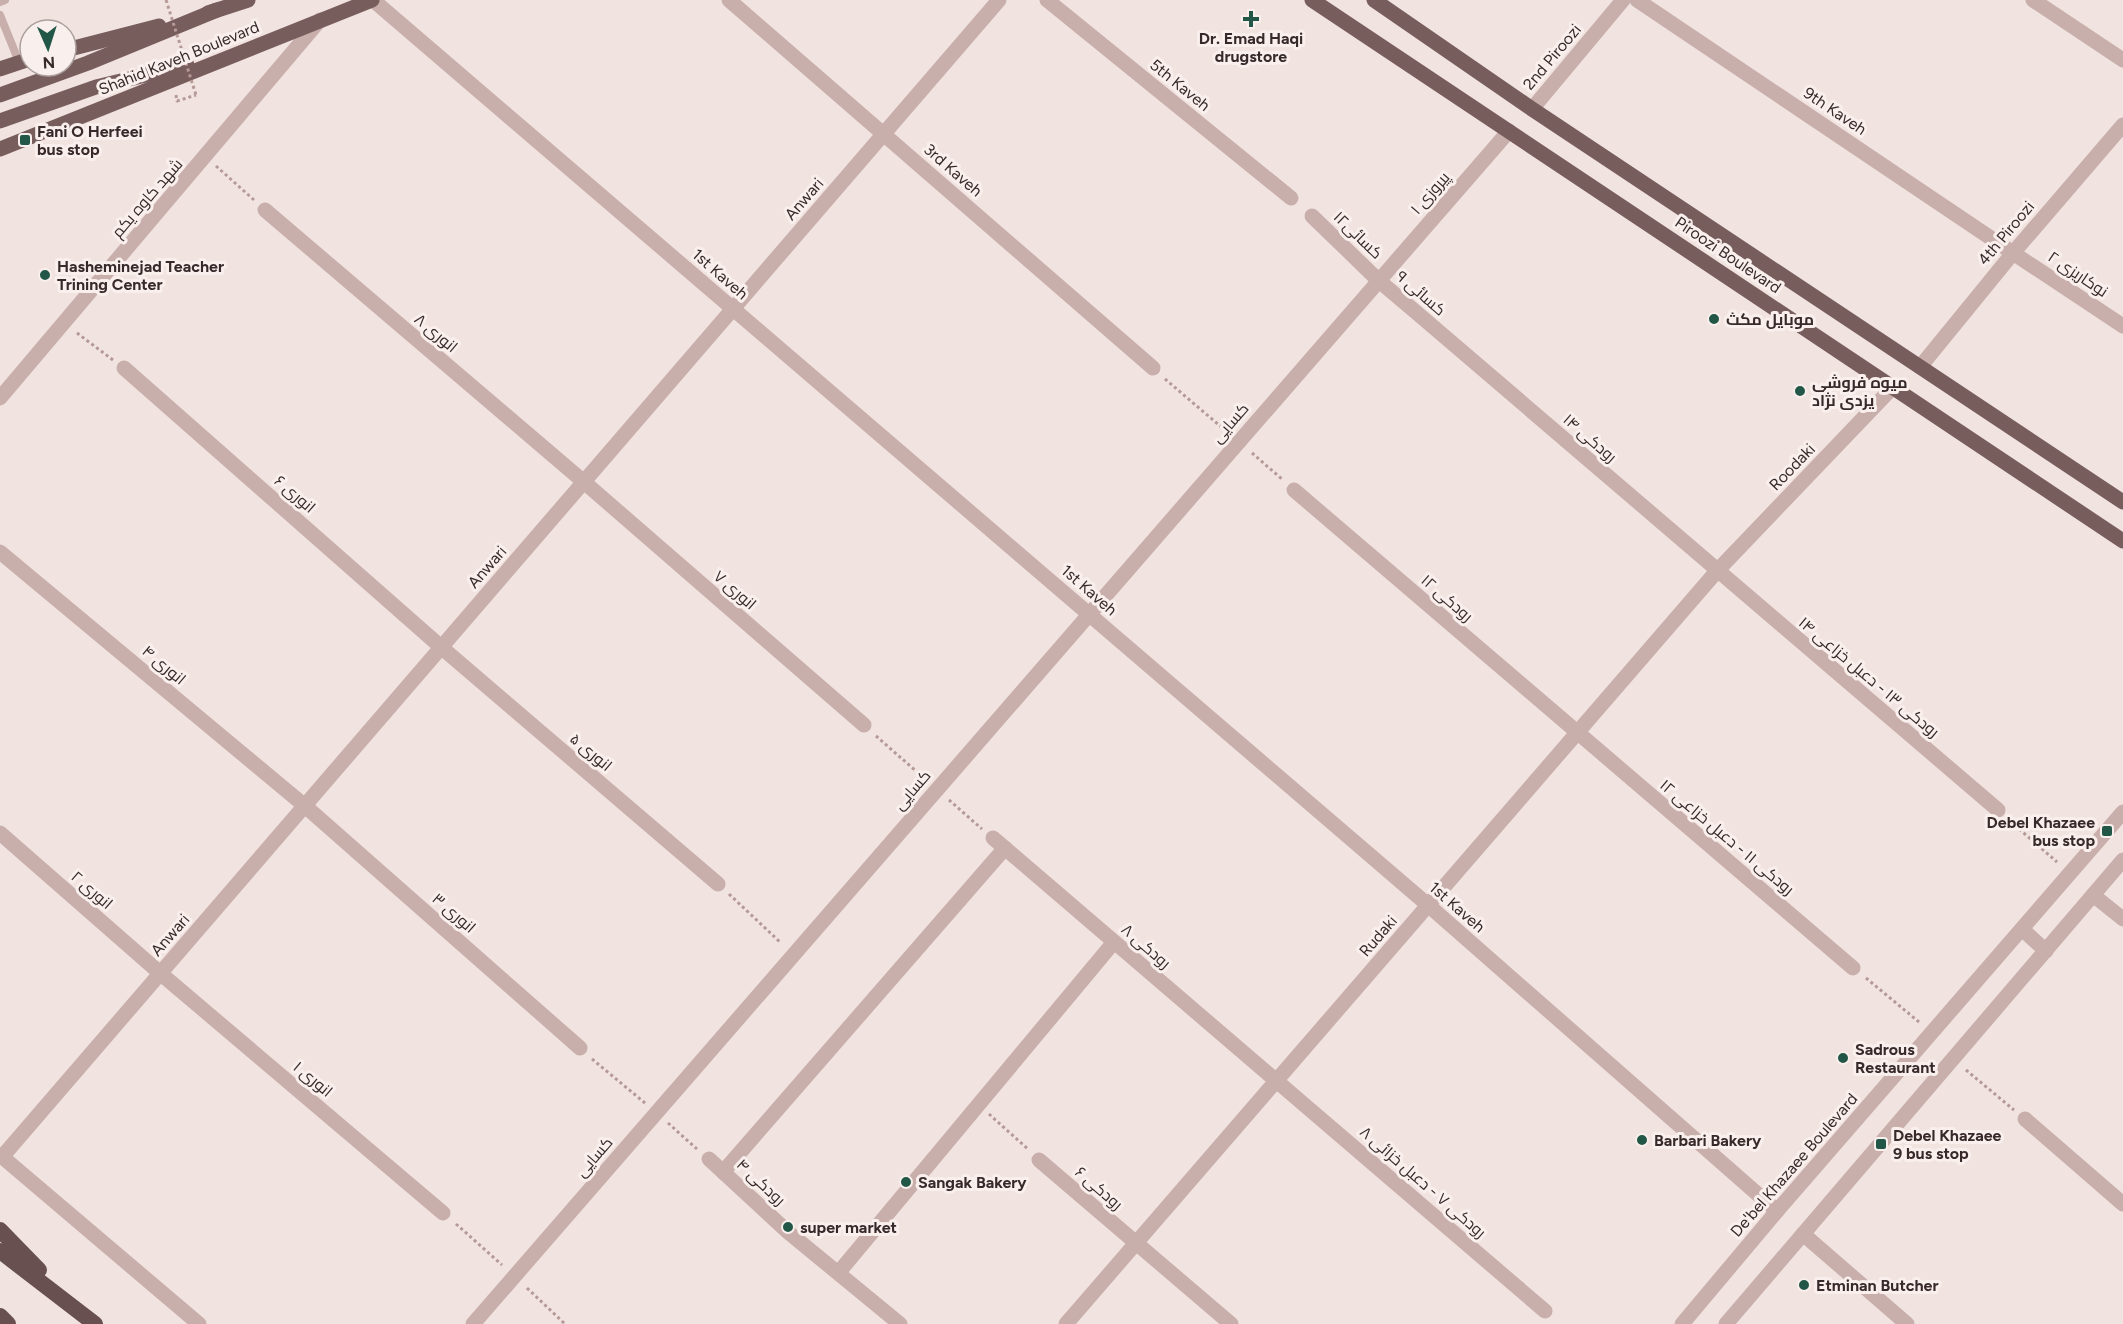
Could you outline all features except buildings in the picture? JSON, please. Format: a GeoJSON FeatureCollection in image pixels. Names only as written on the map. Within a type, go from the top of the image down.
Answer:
{"type":"FeatureCollection","features":[{"type":"Feature","properties":{"kind":"highway"},"geometry":{"type":"LineString","coordinates":[[0,1230],[77,1309]]}},
{"type":"Feature","properties":{"kind":"highway"},"geometry":{"type":"LineString","coordinates":[[0,1251],[95,1324]]}},
{"type":"Feature","properties":{"kind":"highway"},"geometry":{"type":"LineString","coordinates":[[0,1316],[8,1324]]}},
{"type":"Feature","properties":{"kind":"main road","name":"Shahid Kaveh Boulevard"},"geometry":{"type":"LineString","coordinates":[[78,47],[248,0]]}},
{"type":"Feature","properties":{"kind":"main road","name":"Shahid Kaveh Boulevard"},"geometry":{"type":"LineString","coordinates":[[0,149],[372,0]]}},
{"type":"Feature","properties":{"kind":"main road","name":"Piroozi Boulevard"},"geometry":{"type":"LineString","coordinates":[[1312,0],[2123,541]]}},
{"type":"Feature","properties":{"kind":"main road","name":"Piroozi Boulevard"},"geometry":{"type":"LineString","coordinates":[[1374,0],[1532,109],[2123,502]]}},
{"type":"Feature","properties":{"kind":"main road"},"geometry":{"type":"LineString","coordinates":[[0,95],[88,63],[217,10]]}},
{"type":"Feature","properties":{"kind":"main road"},"geometry":{"type":"LineString","coordinates":[[0,121],[96,87],[231,55]]}},
{"type":"Feature","properties":{"kind":"main road"},"geometry":{"type":"LineString","coordinates":[[0,69],[18,63]]}},
{"type":"Feature","properties":{"kind":"street","name":"1st Kaveh"},"geometry":{"type":"LineString","coordinates":[[372,0],[1428,905],[1777,1211]]}},
{"type":"Feature","properties":{"kind":"street","name":"3rd Kaveh"},"geometry":{"type":"LineString","coordinates":[[729,0],[1153,368]]}},
{"type":"Feature","properties":{"kind":"street","name":"Anwari"},"geometry":{"type":"LineString","coordinates":[[1,1156],[999,0]]}},
{"type":"Feature","properties":{"kind":"street","name":"5th Kaveh"},"geometry":{"type":"LineString","coordinates":[[1047,0],[1291,198]]}},
{"type":"Feature","properties":{"kind":"street","name":"2nd Piroozi"},"geometry":{"type":"LineString","coordinates":[[1532,109],[1623,0]]}},
{"type":"Feature","properties":{"kind":"street","name":"9th Kaveh"},"geometry":{"type":"LineString","coordinates":[[1637,0],[2013,253]]}},
{"type":"Feature","properties":{"kind":"street"},"geometry":{"type":"LineString","coordinates":[[2033,0],[2123,60]]}},
{"type":"Feature","properties":{"kind":"street","name":"شهد کاوه یکم"},"geometry":{"type":"LineString","coordinates":[[0,398],[320,20]]}},
{"type":"Feature","properties":{"kind":"street","name":"4th Piroozi"},"geometry":{"type":"LineString","coordinates":[[1920,366],[2123,125]]}},
{"type":"Feature","properties":{"kind":"street","name":"پیروزی ۱"},"geometry":{"type":"LineString","coordinates":[[1378,280],[1509,130]]}},
{"type":"Feature","properties":{"kind":"street","name":"انوری ۸"},"geometry":{"type":"LineString","coordinates":[[265,210],[584,482]]}},
{"type":"Feature","properties":{"kind":"street","name":"کسائی۱۲"},"geometry":{"type":"LineString","coordinates":[[1312,216],[1378,280]]}},
{"type":"Feature","properties":{"kind":"street","name":"نوکاریزی ۲"},"geometry":{"type":"LineString","coordinates":[[2013,253],[2123,326]]}},
{"type":"Feature","properties":{"kind":"street","name":"کسائی ۹"},"geometry":{"type":"LineString","coordinates":[[1378,280],[1440,333]]}},
{"type":"Feature","properties":{"kind":"street","name":"کسایی"},"geometry":{"type":"LineString","coordinates":[[473,1324],[1378,280]]}},
{"type":"Feature","properties":{"kind":"street","name":"رودکی ۱۴"},"geometry":{"type":"LineString","coordinates":[[1440,333],[1717,571]]}},
{"type":"Feature","properties":{"kind":"street","name":"انوری ۶"},"geometry":{"type":"LineString","coordinates":[[124,368],[441,647]]}},
{"type":"Feature","properties":{"kind":"street","name":"Roodaki"},"geometry":{"type":"LineString","coordinates":[[1717,571],[1893,387]]}},
{"type":"Feature","properties":{"kind":"street","name":"انوری ۷"},"geometry":{"type":"LineString","coordinates":[[584,482],[864,725]]}},
{"type":"Feature","properties":{"kind":"street","name":"رودکی ۱۲"},"geometry":{"type":"LineString","coordinates":[[1294,490],[1577,733]]}},
{"type":"Feature","properties":{"kind":"street","name":"انوری ۴"},"geometry":{"type":"LineString","coordinates":[[0,552],[305,806]]}},
{"type":"Feature","properties":{"kind":"street","name":"Rudaki"},"geometry":{"type":"LineString","coordinates":[[1066,1324],[1717,571]]}},
{"type":"Feature","properties":{"kind":"street","name":"رودکی ۱۳ - دعبل خزاعی ۱۴"},"geometry":{"type":"LineString","coordinates":[[1717,571],[1998,810]]}},
{"type":"Feature","properties":{"kind":"street","name":"انوری ۵"},"geometry":{"type":"LineString","coordinates":[[441,647],[718,884]]}},
{"type":"Feature","properties":{"kind":"street","name":"رودکی ۱۱ - دعبل خزاعی ۱۲"},"geometry":{"type":"LineString","coordinates":[[1577,733],[1853,968]]}},
{"type":"Feature","properties":{"kind":"street","name":"انوری ۳"},"geometry":{"type":"LineString","coordinates":[[305,806],[580,1048]]}},
{"type":"Feature","properties":{"kind":"street","name":"De'bel Khazaee Boulevard"},"geometry":{"type":"LineString","coordinates":[[1682,1324],[2123,812]]}},
{"type":"Feature","properties":{"kind":"street","name":"انوری ۲"},"geometry":{"type":"LineString","coordinates":[[0,833],[160,973]]}},
{"type":"Feature","properties":{"kind":"street","name":"رودکی ۸"},"geometry":{"type":"LineString","coordinates":[[993,838],[1276,1081]]}},
{"type":"Feature","properties":{"kind":"street"},"geometry":{"type":"LineString","coordinates":[[723,1172],[1005,848]]}},
{"type":"Feature","properties":{"kind":"street"},"geometry":{"type":"LineString","coordinates":[[1726,1324],[2123,860]]}},
{"type":"Feature","properties":{"kind":"street"},"geometry":{"type":"LineString","coordinates":[[2093,895],[2123,919]]}},
{"type":"Feature","properties":{"kind":"street"},"geometry":{"type":"LineString","coordinates":[[2022,929],[2046,951]]}},
{"type":"Feature","properties":{"kind":"street"},"geometry":{"type":"LineString","coordinates":[[839,1272],[1114,942]]}},
{"type":"Feature","properties":{"kind":"street","name":"انوری ۱"},"geometry":{"type":"LineString","coordinates":[[160,973],[443,1213]]}},
{"type":"Feature","properties":{"kind":"street","name":"رودکی ۷ - دعبل خزائی ۸"},"geometry":{"type":"LineString","coordinates":[[1276,1081],[1545,1311]]}},
{"type":"Feature","properties":{"kind":"street"},"geometry":{"type":"LineString","coordinates":[[2025,1119],[2123,1204]]}},
{"type":"Feature","properties":{"kind":"street"},"geometry":{"type":"LineString","coordinates":[[1,1156],[199,1324]]}},
{"type":"Feature","properties":{"kind":"street","name":"رودکی ۴"},"geometry":{"type":"LineString","coordinates":[[709,1159],[788,1232],[900,1324]]}},
{"type":"Feature","properties":{"kind":"street","name":"رودکی ۶"},"geometry":{"type":"LineString","coordinates":[[1039,1160],[1231,1324]]}},
{"type":"Feature","properties":{"kind":"street"},"geometry":{"type":"LineString","coordinates":[[1803,1234],[1907,1324]]}},
{"type":"Feature","properties":{"kind":"lane"},"geometry":{"type":"LineString","coordinates":[[0,2],[5,0]]}},
{"type":"Feature","properties":{"kind":"lane"},"geometry":{"type":"LineString","coordinates":[[0,15],[18,47]]}},
{"type":"Feature","properties":{"kind":"path"},"geometry":{"type":"LineString","coordinates":[[166,0],[196,94],[177,101]]}},
{"type":"Feature","properties":{"kind":"path"},"geometry":{"type":"LineString","coordinates":[[206,157],[265,210]]}},
{"type":"Feature","properties":{"kind":"path"},"geometry":{"type":"LineString","coordinates":[[64,323],[124,368]]}},
{"type":"Feature","properties":{"kind":"path"},"geometry":{"type":"LineString","coordinates":[[1153,368],[1294,490]]}},
{"type":"Feature","properties":{"kind":"path"},"geometry":{"type":"LineString","coordinates":[[1998,810],[2070,873]]}},
{"type":"Feature","properties":{"kind":"path"},"geometry":{"type":"LineString","coordinates":[[718,884],[794,954]]}},
{"type":"Feature","properties":{"kind":"path"},"geometry":{"type":"LineString","coordinates":[[1853,968],[1931,1033]]}},
{"type":"Feature","properties":{"kind":"path"},"geometry":{"type":"LineString","coordinates":[[1953,1059],[2025,1119]]}},
{"type":"Feature","properties":{"kind":"path"},"geometry":{"type":"LineString","coordinates":[[979,1105],[1039,1160]]}},
{"type":"Feature","properties":{"kind":"place","name":"Dr. Emad Haqi drugstore"},"geometry":{"type":"Point","coordinates":[1251,19]}},
{"type":"Feature","properties":{"kind":"place","name":"Fani O Herfeei bus stop"},"geometry":{"type":"Point","coordinates":[25,140]}},
{"type":"Feature","properties":{"kind":"place","name":"Hasheminejad Teacher Trining Center"},"geometry":{"type":"Point","coordinates":[45,275]}},
{"type":"Feature","properties":{"kind":"place","name":"موبایل مکث"},"geometry":{"type":"Point","coordinates":[1714,319]}},
{"type":"Feature","properties":{"kind":"place","name":"میوه فروشی یزدی نژاد"},"geometry":{"type":"Point","coordinates":[1800,391]}},
{"type":"Feature","properties":{"kind":"place","name":"Debel Khazaee bus stop"},"geometry":{"type":"Point","coordinates":[2107,831]}},
{"type":"Feature","properties":{"kind":"place","name":"Sadrous Restaurant"},"geometry":{"type":"Point","coordinates":[1843,1058]}},
{"type":"Feature","properties":{"kind":"place","name":"Barbari Bakery"},"geometry":{"type":"Point","coordinates":[1642,1140]}},
{"type":"Feature","properties":{"kind":"place","name":"Debel Khazaee 9 bus stop"},"geometry":{"type":"Point","coordinates":[1881,1144]}},
{"type":"Feature","properties":{"kind":"place","name":"Sangak Bakery"},"geometry":{"type":"Point","coordinates":[906,1182]}},
{"type":"Feature","properties":{"kind":"place","name":"super market"},"geometry":{"type":"Point","coordinates":[788,1227]}},
{"type":"Feature","properties":{"kind":"place","name":"Etminan Butcher"},"geometry":{"type":"Point","coordinates":[1804,1285]}}]}
